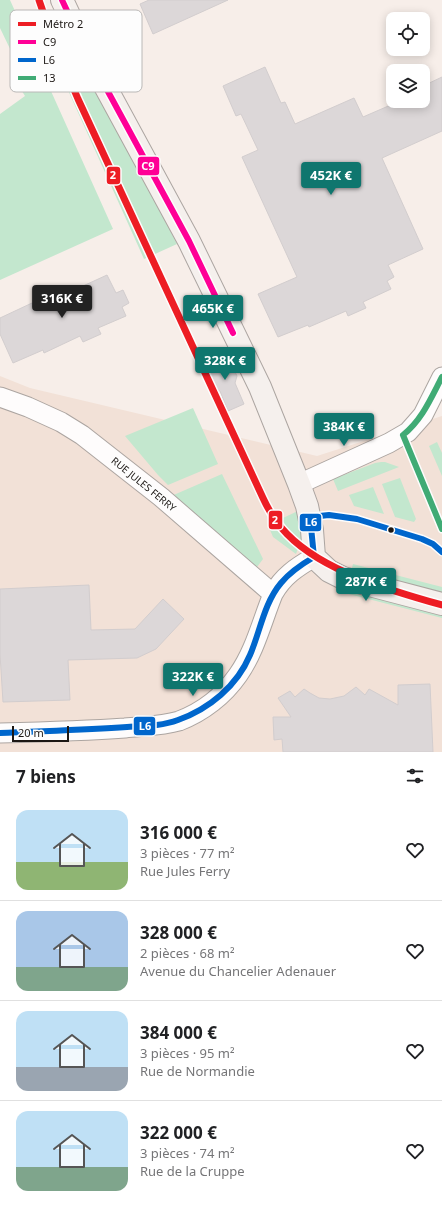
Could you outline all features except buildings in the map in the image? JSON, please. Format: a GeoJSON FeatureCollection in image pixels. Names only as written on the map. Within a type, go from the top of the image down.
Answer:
{"type":"FeatureCollection","features":[{"type":"Feature","properties":{"kind":"main road"},"geometry":{"type":"LineString","coordinates":[[62,0],[67,10]]}},
{"type":"Feature","properties":{"kind":"main road"},"geometry":{"type":"LineString","coordinates":[[108,92],[189,241],[260,387],[299,484],[310,517],[314,557],[329,571],[343,578],[442,604]]}},
{"type":"Feature","properties":{"kind":"street"},"geometry":{"type":"LineString","coordinates":[[299,484],[388,443],[408,432],[423,415],[442,377]]}},
{"type":"Feature","properties":{"kind":"street","name":"RUE JULES FERRY"},"geometry":{"type":"LineString","coordinates":[[0,397],[28,407],[61,422],[82,435],[161,497],[273,594]]}},
{"type":"Feature","properties":{"kind":"street"},"geometry":{"type":"LineString","coordinates":[[0,733],[95,730],[153,726],[172,723],[189,717],[208,706],[237,676],[249,657],[273,594],[278,585],[299,566],[314,557]]}},
{"type":"Feature","properties":{"kind":"shaded area"},"geometry":{"type":"Polygon","coordinates":[[[0,376],[30,388],[317,456],[442,416],[442,752],[0,752],[0,376]]]}},
{"type":"Feature","properties":{"kind":"green space"},"geometry":{"type":"Polygon","coordinates":[[[0,0],[10,0],[14,10],[10,10],[10,49],[0,28],[0,0]]]}},
{"type":"Feature","properties":{"kind":"green space"},"geometry":{"type":"Polygon","coordinates":[[[22,92],[51,92],[113,229],[0,280],[0,114],[25,96],[22,92]]]}},
{"type":"Feature","properties":{"kind":"green space"},"geometry":{"type":"Polygon","coordinates":[[[69,92],[101,92],[177,244],[144,259],[69,92]]]}},
{"type":"Feature","properties":{"kind":"green space"},"geometry":{"type":"Polygon","coordinates":[[[193,408],[218,464],[168,485],[125,436],[193,408]]]}},
{"type":"Feature","properties":{"kind":"green space"},"geometry":{"type":"Polygon","coordinates":[[[437,442],[442,453],[442,476],[429,446],[437,442]]]}},
{"type":"Feature","properties":{"kind":"green space"},"geometry":{"type":"Polygon","coordinates":[[[381,462],[399,467],[338,491],[333,479],[381,462]]]}},
{"type":"Feature","properties":{"kind":"green space"},"geometry":{"type":"Polygon","coordinates":[[[222,474],[263,559],[254,571],[169,497],[222,474]]]}},
{"type":"Feature","properties":{"kind":"green space"},"geometry":{"type":"Polygon","coordinates":[[[400,478],[416,519],[414,522],[395,517],[382,484],[400,478]]]}},
{"type":"Feature","properties":{"kind":"green space"},"geometry":{"type":"Polygon","coordinates":[[[373,487],[384,514],[354,506],[349,495],[373,487]]]}},
{"type":"Feature","properties":{"kind":"green space"},"geometry":{"type":"Polygon","coordinates":[[[300,510],[302,537],[296,554],[273,537],[268,525],[300,510]]]}},
{"type":"Feature","properties":{"kind":"green space"},"geometry":{"type":"Polygon","coordinates":[[[353,564],[442,587],[442,595],[351,571],[353,564]]]}},
{"type":"Feature","properties":{"kind":"green space"},"geometry":{"type":"Polygon","coordinates":[[[346,589],[442,613],[442,618],[345,593],[346,589]]]}},
{"type":"Feature","properties":{"kind":"metro line","name":"2"},"geometry":{"type":"LineString","coordinates":[[39,0],[42,10]]}},
{"type":"Feature","properties":{"kind":"metro line","name":"2"},"geometry":{"type":"LineString","coordinates":[[75,92],[263,498],[279,526],[302,547],[339,569],[381,586],[442,605]]}},
{"type":"Feature","properties":{"kind":"transit line","name":"C9"},"geometry":{"type":"LineString","coordinates":[[62,0],[67,10]]}},
{"type":"Feature","properties":{"kind":"transit line","name":"C9"},"geometry":{"type":"LineString","coordinates":[[108,92],[189,241],[233,333]]}},
{"type":"Feature","properties":{"kind":"transit line","name":"13"},"geometry":{"type":"LineString","coordinates":[[403,435],[421,416],[442,377]]}},
{"type":"Feature","properties":{"kind":"transit line","name":"13"},"geometry":{"type":"LineString","coordinates":[[403,435],[442,529]]}},
{"type":"Feature","properties":{"kind":"transit line","name":"L6"},"geometry":{"type":"LineString","coordinates":[[0,733],[159,725],[178,720],[211,703],[238,677],[254,646],[266,609],[275,591],[292,572],[314,557],[310,517],[329,515],[357,519],[422,539],[433,544],[442,552]]}}]}
